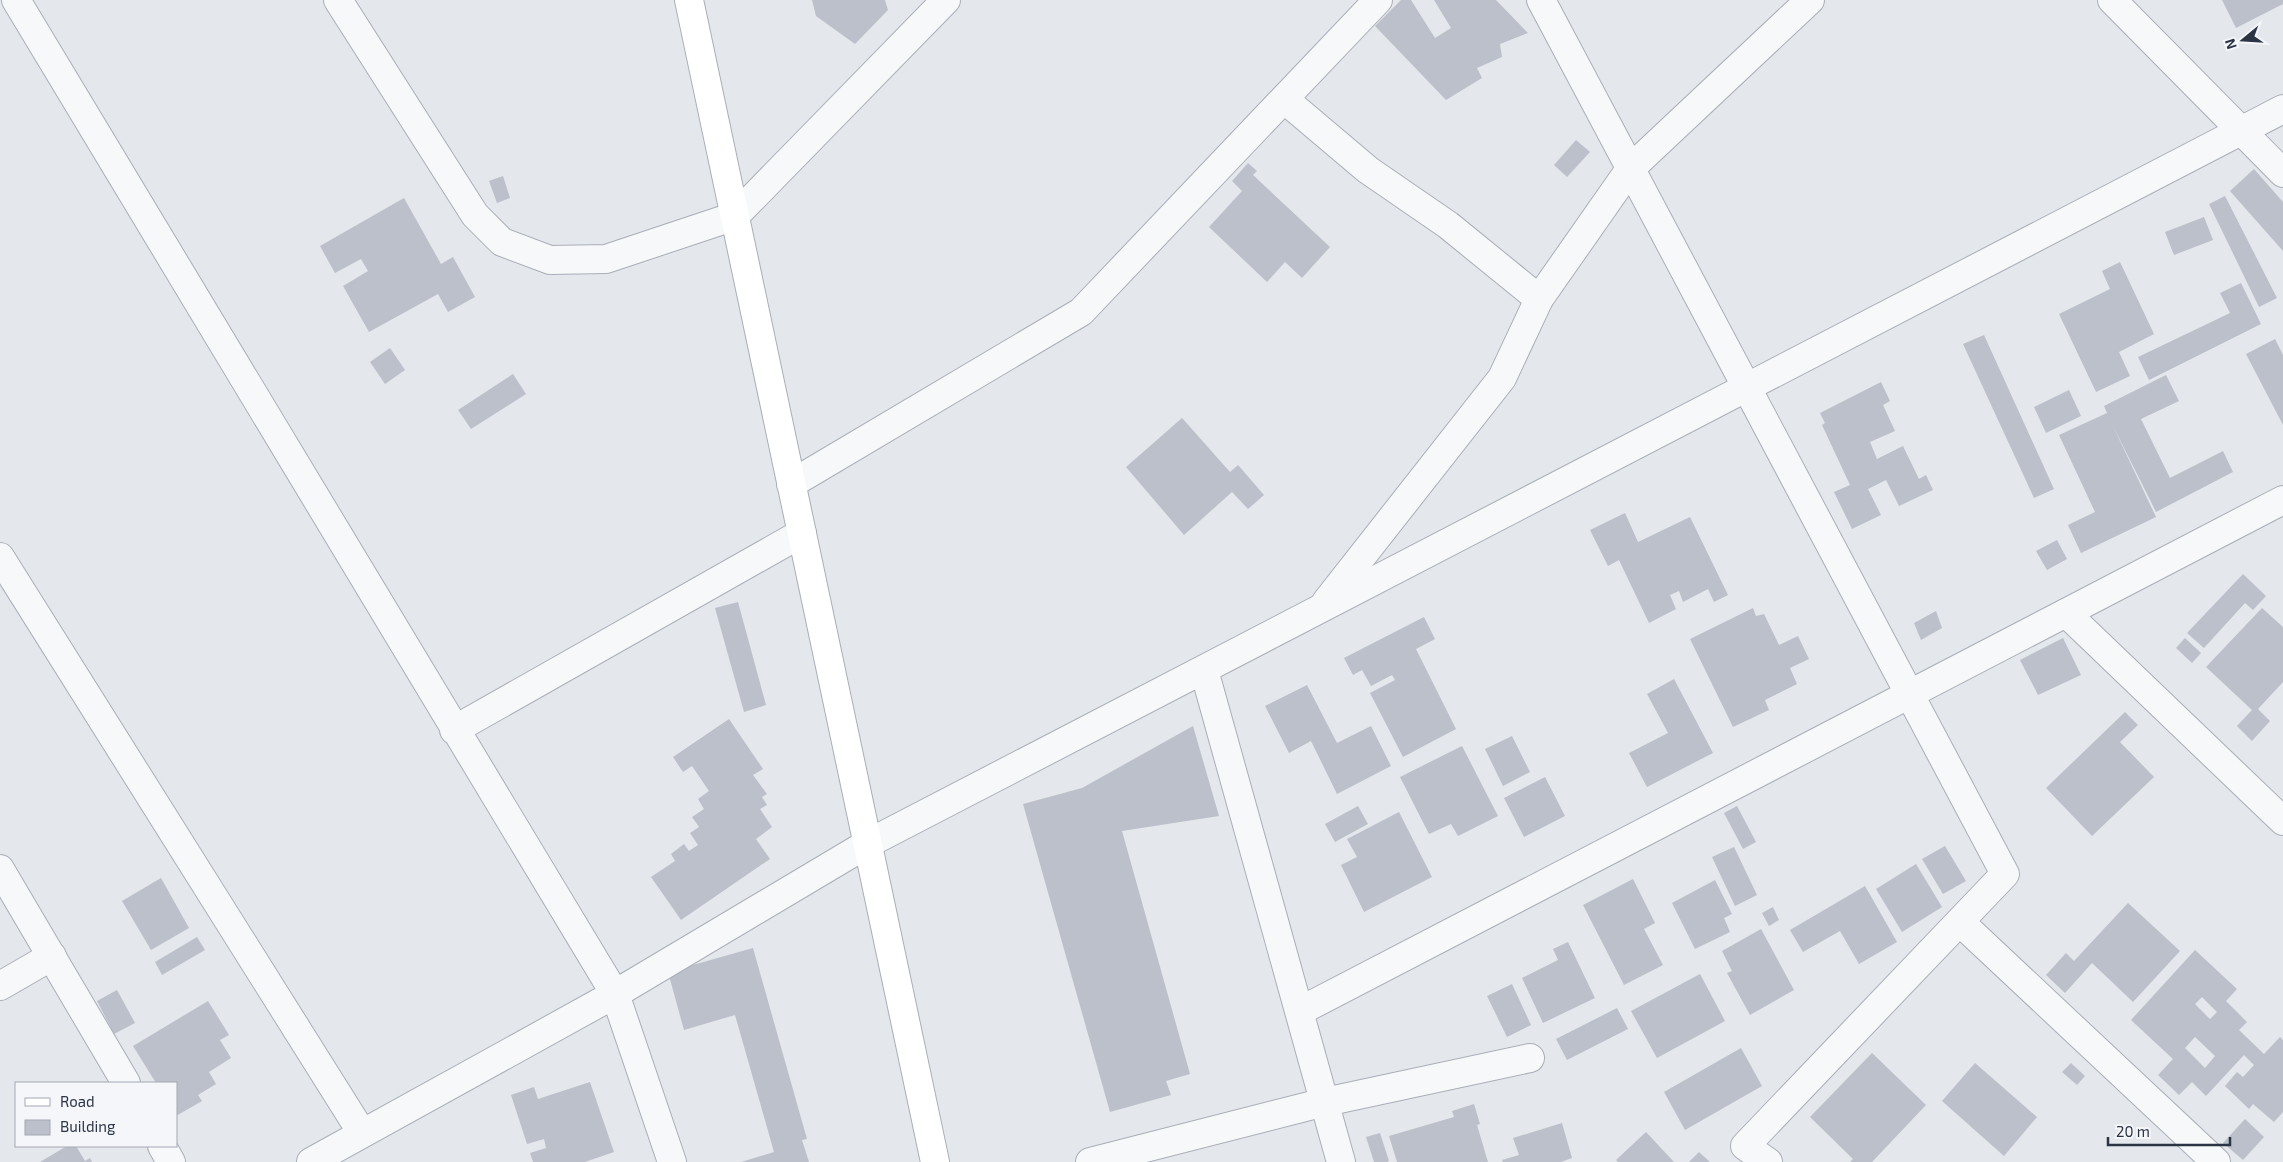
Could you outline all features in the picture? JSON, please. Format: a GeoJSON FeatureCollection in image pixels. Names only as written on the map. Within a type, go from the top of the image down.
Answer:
{"type":"FeatureCollection","features":[{"type":"Feature","properties":{"kind":"street"},"geometry":{"type":"LineString","coordinates":[[16,0],[454,730],[615,994],[672,1162]]}},
{"type":"Feature","properties":{"kind":"street"},"geometry":{"type":"LineString","coordinates":[[338,0],[475,215],[502,242],[550,260],[606,260],[734,216],[946,0]]}},
{"type":"Feature","properties":{"kind":"street"},"geometry":{"type":"LineString","coordinates":[[689,0],[935,1162]]}},
{"type":"Feature","properties":{"kind":"street"},"geometry":{"type":"LineString","coordinates":[[791,484],[1081,312],[1378,0]]}},
{"type":"Feature","properties":{"kind":"street"},"geometry":{"type":"LineString","coordinates":[[1541,0],[2005,874],[1746,1146],[1768,1162]]}},
{"type":"Feature","properties":{"kind":"street"},"geometry":{"type":"LineString","coordinates":[[1320,610],[1502,378],[1539,299],[1630,169],[1810,0]]}},
{"type":"Feature","properties":{"kind":"street"},"geometry":{"type":"LineString","coordinates":[[2112,0],[2283,173]]}},
{"type":"Feature","properties":{"kind":"street"},"geometry":{"type":"LineString","coordinates":[[1284,99],[1368,170],[1448,225],[1539,299]]}},
{"type":"Feature","properties":{"kind":"street"},"geometry":{"type":"LineString","coordinates":[[311,1162],[615,994],[867,844],[2283,109]]}},
{"type":"Feature","properties":{"kind":"street"},"geometry":{"type":"LineString","coordinates":[[1300,1011],[2283,500]]}},
{"type":"Feature","properties":{"kind":"street"},"geometry":{"type":"LineString","coordinates":[[454,730],[802,534]]}},
{"type":"Feature","properties":{"kind":"street"},"geometry":{"type":"LineString","coordinates":[[0,557],[362,1133]]}},
{"type":"Feature","properties":{"kind":"street"},"geometry":{"type":"LineString","coordinates":[[2066,613],[2283,821]]}},
{"type":"Feature","properties":{"kind":"street"},"geometry":{"type":"LineString","coordinates":[[1204,670],[1341,1162]]}},
{"type":"Feature","properties":{"kind":"street"},"geometry":{"type":"LineString","coordinates":[[0,869],[125,1082]]}},
{"type":"Feature","properties":{"kind":"street"},"geometry":{"type":"LineString","coordinates":[[1960,922],[2216,1162]]}},
{"type":"Feature","properties":{"kind":"street"},"geometry":{"type":"LineString","coordinates":[[0,986],[52,956]]}},
{"type":"Feature","properties":{"kind":"street"},"geometry":{"type":"LineString","coordinates":[[1090,1162],[1325,1102],[1530,1058]]}},
{"type":"Feature","properties":{"kind":"street"},"geometry":{"type":"LineString","coordinates":[[163,1147],[171,1162]]}},
{"type":"Feature","properties":{"kind":"building"},"geometry":{"type":"Polygon","coordinates":[[[812,0],[885,0],[888,10],[855,44],[816,16],[812,0]]]}},
{"type":"Feature","properties":{"kind":"building"},"geometry":{"type":"Polygon","coordinates":[[[1401,0],[1411,0],[1435,38],[1451,28],[1434,0],[1496,0],[1528,33],[1500,44],[1502,57],[1477,68],[1482,78],[1446,100],[1375,26],[1401,0]]]}},
{"type":"Feature","properties":{"kind":"building"},"geometry":{"type":"Polygon","coordinates":[[[2222,0],[2283,0],[2283,4],[2236,28],[2222,0]]]}},
{"type":"Feature","properties":{"kind":"building"},"geometry":{"type":"Polygon","coordinates":[[[1576,140],[1590,152],[1567,177],[1554,165],[1576,140]]]}},
{"type":"Feature","properties":{"kind":"building"},"geometry":{"type":"Polygon","coordinates":[[[1248,163],[1257,171],[1253,175],[1330,247],[1302,278],[1285,262],[1267,282],[1209,227],[1242,191],[1232,181],[1248,163]]]}},
{"type":"Feature","properties":{"kind":"building"},"geometry":{"type":"Polygon","coordinates":[[[2254,169],[2283,202],[2283,251],[2230,191],[2254,169]]]}},
{"type":"Feature","properties":{"kind":"building"},"geometry":{"type":"Polygon","coordinates":[[[503,176],[510,198],[497,203],[489,181],[503,176]]]}},
{"type":"Feature","properties":{"kind":"building"},"geometry":{"type":"Polygon","coordinates":[[[2225,196],[2277,298],[2259,307],[2209,204],[2225,196]]]}},
{"type":"Feature","properties":{"kind":"building"},"geometry":{"type":"Polygon","coordinates":[[[404,198],[441,264],[453,257],[475,297],[448,312],[438,294],[369,332],[343,286],[368,271],[361,259],[335,273],[320,246],[404,198]]]}},
{"type":"Feature","properties":{"kind":"building"},"geometry":{"type":"Polygon","coordinates":[[[2204,217],[2213,240],[2174,255],[2165,232],[2204,217]]]}},
{"type":"Feature","properties":{"kind":"building"},"geometry":{"type":"Polygon","coordinates":[[[2120,262],[2154,334],[2119,352],[2130,376],[2096,392],[2059,314],[2110,289],[2102,271],[2120,262]]]}},
{"type":"Feature","properties":{"kind":"building"},"geometry":{"type":"Polygon","coordinates":[[[2241,283],[2261,324],[2149,380],[2138,357],[2230,313],[2220,293],[2241,283]]]}},
{"type":"Feature","properties":{"kind":"building"},"geometry":{"type":"Polygon","coordinates":[[[1984,335],[2054,489],[2034,498],[1963,344],[1984,335]]]}},
{"type":"Feature","properties":{"kind":"building"},"geometry":{"type":"Polygon","coordinates":[[[2275,339],[2283,355],[2283,425],[2246,354],[2275,339]]]}},
{"type":"Feature","properties":{"kind":"building"},"geometry":{"type":"Polygon","coordinates":[[[390,348],[405,370],[385,384],[370,362],[390,348]]]}},
{"type":"Feature","properties":{"kind":"building"},"geometry":{"type":"Polygon","coordinates":[[[513,374],[526,394],[471,429],[458,410],[513,374]]]}},
{"type":"Feature","properties":{"kind":"building"},"geometry":{"type":"Polygon","coordinates":[[[2166,375],[2179,401],[2141,419],[2170,478],[2223,451],[2233,472],[2156,512],[2112,424],[2156,517],[2081,553],[2068,525],[2095,512],[2059,435],[2107,413],[2104,406],[2166,375]]]}},
{"type":"Feature","properties":{"kind":"building"},"geometry":{"type":"Polygon","coordinates":[[[1881,382],[1890,401],[1883,405],[1895,431],[1870,442],[1877,459],[1903,446],[1919,479],[1926,475],[1933,490],[1899,506],[1886,480],[1868,489],[1881,515],[1852,529],[1834,492],[1850,485],[1822,425],[1825,423],[1820,413],[1881,382]]]}},
{"type":"Feature","properties":{"kind":"building"},"geometry":{"type":"Polygon","coordinates":[[[2069,390],[2081,416],[2046,433],[2034,407],[2069,390]]]}},
{"type":"Feature","properties":{"kind":"building"},"geometry":{"type":"Polygon","coordinates":[[[1182,418],[1230,472],[1238,465],[1264,495],[1248,509],[1232,492],[1184,535],[1126,467],[1182,418]]]}},
{"type":"Feature","properties":{"kind":"building"},"geometry":{"type":"Polygon","coordinates":[[[1625,513],[1638,542],[1690,517],[1728,595],[1714,602],[1708,589],[1683,602],[1679,591],[1670,595],[1676,609],[1649,623],[1619,560],[1608,566],[1590,530],[1625,513]]]}},
{"type":"Feature","properties":{"kind":"building"},"geometry":{"type":"Polygon","coordinates":[[[2057,540],[2067,559],[2047,570],[2036,551],[2057,540]]]}},
{"type":"Feature","properties":{"kind":"building"},"geometry":{"type":"Polygon","coordinates":[[[2243,574],[2266,596],[2253,610],[2245,603],[2204,648],[2187,633],[2243,574]]]}},
{"type":"Feature","properties":{"kind":"building"},"geometry":{"type":"Polygon","coordinates":[[[738,602],[766,705],[744,712],[715,608],[738,602]]]}},
{"type":"Feature","properties":{"kind":"building"},"geometry":{"type":"Polygon","coordinates":[[[1753,608],[1756,616],[1764,614],[1779,645],[1798,636],[1809,659],[1790,668],[1797,684],[1765,700],[1769,710],[1733,727],[1690,639],[1753,608]]]}},
{"type":"Feature","properties":{"kind":"building"},"geometry":{"type":"Polygon","coordinates":[[[2262,608],[2283,627],[2283,682],[2258,709],[2270,721],[2252,741],[2237,726],[2252,710],[2206,667],[2262,608]]]}},
{"type":"Feature","properties":{"kind":"building"},"geometry":{"type":"Polygon","coordinates":[[[1936,611],[1942,628],[1921,640],[1914,623],[1936,611]]]}},
{"type":"Feature","properties":{"kind":"building"},"geometry":{"type":"Polygon","coordinates":[[[1424,617],[1435,639],[1416,649],[1456,729],[1403,757],[1370,693],[1395,680],[1392,675],[1371,686],[1362,670],[1353,675],[1344,658],[1424,617]]]}},
{"type":"Feature","properties":{"kind":"building"},"geometry":{"type":"Polygon","coordinates":[[[2063,638],[2081,675],[2038,695],[2020,660],[2063,638]]]}},
{"type":"Feature","properties":{"kind":"building"},"geometry":{"type":"Polygon","coordinates":[[[2185,638],[2201,653],[2192,663],[2176,648],[2185,638]]]}},
{"type":"Feature","properties":{"kind":"building"},"geometry":{"type":"Polygon","coordinates":[[[1674,679],[1713,753],[1647,787],[1629,753],[1668,733],[1647,694],[1674,679]]]}},
{"type":"Feature","properties":{"kind":"building"},"geometry":{"type":"Polygon","coordinates":[[[1307,685],[1337,743],[1371,726],[1391,766],[1337,794],[1311,741],[1289,753],[1265,706],[1307,685]]]}},
{"type":"Feature","properties":{"kind":"building"},"geometry":{"type":"Polygon","coordinates":[[[2125,712],[2138,725],[2120,742],[2154,777],[2092,836],[2046,788],[2125,712]]]}},
{"type":"Feature","properties":{"kind":"building"},"geometry":{"type":"Polygon","coordinates":[[[729,719],[763,769],[753,775],[767,794],[762,797],[767,805],[760,809],[772,827],[756,839],[770,859],[681,920],[651,877],[675,861],[671,854],[684,844],[689,851],[698,845],[690,833],[699,827],[692,817],[704,809],[698,799],[709,791],[692,766],[683,772],[673,757],[729,719]]]}},
{"type":"Feature","properties":{"kind":"building"},"geometry":{"type":"Polygon","coordinates":[[[1193,726],[1219,816],[1122,831],[1190,1074],[1166,1081],[1171,1095],[1110,1112],[1023,804],[1082,788],[1193,726]]]}},
{"type":"Feature","properties":{"kind":"building"},"geometry":{"type":"Polygon","coordinates":[[[1512,736],[1530,772],[1503,786],[1485,749],[1512,736]]]}},
{"type":"Feature","properties":{"kind":"building"},"geometry":{"type":"Polygon","coordinates":[[[1462,746],[1498,816],[1458,836],[1451,824],[1429,834],[1400,777],[1462,746]]]}},
{"type":"Feature","properties":{"kind":"building"},"geometry":{"type":"Polygon","coordinates":[[[1545,777],[1565,816],[1524,837],[1504,798],[1545,777]]]}},
{"type":"Feature","properties":{"kind":"building"},"geometry":{"type":"Polygon","coordinates":[[[1358,806],[1368,824],[1335,842],[1325,824],[1358,806]]]}},
{"type":"Feature","properties":{"kind":"building"},"geometry":{"type":"Polygon","coordinates":[[[1737,806],[1756,842],[1743,849],[1724,813],[1737,806]]]}},
{"type":"Feature","properties":{"kind":"building"},"geometry":{"type":"Polygon","coordinates":[[[1399,812],[1432,877],[1364,912],[1341,865],[1357,857],[1347,839],[1399,812]]]}},
{"type":"Feature","properties":{"kind":"building"},"geometry":{"type":"Polygon","coordinates":[[[1945,846],[1966,881],[1943,894],[1922,859],[1945,846]]]}},
{"type":"Feature","properties":{"kind":"building"},"geometry":{"type":"Polygon","coordinates":[[[1734,847],[1757,895],[1735,906],[1712,857],[1734,847]]]}},
{"type":"Feature","properties":{"kind":"building"},"geometry":{"type":"Polygon","coordinates":[[[1916,864],[1942,907],[1902,932],[1876,889],[1916,864]]]}},
{"type":"Feature","properties":{"kind":"building"},"geometry":{"type":"Polygon","coordinates":[[[161,878],[189,928],[151,950],[122,901],[161,878]]]}},
{"type":"Feature","properties":{"kind":"building"},"geometry":{"type":"Polygon","coordinates":[[[1633,879],[1655,923],[1644,929],[1663,965],[1624,985],[1583,905],[1633,879]]]}},
{"type":"Feature","properties":{"kind":"building"},"geometry":{"type":"Polygon","coordinates":[[[1715,880],[1732,914],[1724,918],[1730,932],[1695,949],[1672,903],[1715,880]]]}},
{"type":"Feature","properties":{"kind":"building"},"geometry":{"type":"Polygon","coordinates":[[[1865,886],[1897,942],[1859,964],[1840,931],[1803,952],[1790,930],[1865,886]]]}},
{"type":"Feature","properties":{"kind":"building"},"geometry":{"type":"Polygon","coordinates":[[[2128,903],[2180,951],[2133,1002],[2092,963],[2065,993],[2046,975],[2066,953],[2074,961],[2128,903]]]}},
{"type":"Feature","properties":{"kind":"building"},"geometry":{"type":"Polygon","coordinates":[[[1773,907],[1779,920],[1769,926],[1762,913],[1773,907]]]}},
{"type":"Feature","properties":{"kind":"building"},"geometry":{"type":"Polygon","coordinates":[[[1761,929],[1794,990],[1750,1015],[1727,973],[1732,971],[1722,951],[1761,929]]]}},
{"type":"Feature","properties":{"kind":"building"},"geometry":{"type":"Polygon","coordinates":[[[197,937],[205,950],[162,975],[155,962],[197,937]]]}},
{"type":"Feature","properties":{"kind":"building"},"geometry":{"type":"Polygon","coordinates":[[[1568,942],[1595,998],[1543,1023],[1522,978],[1558,960],[1553,949],[1568,942]]]}},
{"type":"Feature","properties":{"kind":"building"},"geometry":{"type":"Polygon","coordinates":[[[753,948],[807,1139],[802,1140],[809,1162],[741,1162],[774,1152],[735,1015],[684,1030],[668,972],[753,948]]]}},
{"type":"Feature","properties":{"kind":"building"},"geometry":{"type":"Polygon","coordinates":[[[2195,950],[2237,989],[2226,1001],[2247,1022],[2239,1030],[2264,1054],[2280,1037],[2283,1040],[2283,1112],[2274,1122],[2253,1104],[2249,1109],[2225,1086],[2237,1072],[2243,1077],[2254,1065],[2244,1055],[2206,1096],[2192,1082],[2179,1095],[2158,1075],[2173,1059],[2131,1020],[2195,950]],[[2202,997],[2195,1004],[2210,1019],[2217,1012],[2202,997]],[[2195,1037],[2185,1048],[2205,1068],[2215,1056],[2195,1037]]]}},
{"type":"Feature","properties":{"kind":"building"},"geometry":{"type":"Polygon","coordinates":[[[1700,974],[1725,1021],[1657,1058],[1631,1011],[1700,974]]]}},
{"type":"Feature","properties":{"kind":"building"},"geometry":{"type":"Polygon","coordinates":[[[1512,984],[1531,1025],[1507,1037],[1487,996],[1512,984]]]}},
{"type":"Feature","properties":{"kind":"building"},"geometry":{"type":"Polygon","coordinates":[[[117,990],[135,1023],[114,1034],[97,1001],[117,990]]]}},
{"type":"Feature","properties":{"kind":"building"},"geometry":{"type":"Polygon","coordinates":[[[208,1001],[229,1035],[220,1040],[231,1058],[209,1072],[216,1084],[198,1095],[202,1101],[178,1115],[178,1082],[155,1082],[133,1046],[208,1001]]]}},
{"type":"Feature","properties":{"kind":"building"},"geometry":{"type":"Polygon","coordinates":[[[1617,1008],[1628,1029],[1567,1060],[1556,1039],[1617,1008]]]}},
{"type":"Feature","properties":{"kind":"building"},"geometry":{"type":"Polygon","coordinates":[[[1741,1048],[1762,1086],[1685,1130],[1664,1092],[1741,1048]]]}},
{"type":"Feature","properties":{"kind":"building"},"geometry":{"type":"Polygon","coordinates":[[[1872,1053],[1926,1105],[1872,1162],[1850,1162],[1853,1159],[1810,1117],[1872,1053]]]}},
{"type":"Feature","properties":{"kind":"building"},"geometry":{"type":"Polygon","coordinates":[[[1975,1063],[2037,1117],[2004,1156],[1942,1101],[1975,1063]]]}},
{"type":"Feature","properties":{"kind":"building"},"geometry":{"type":"Polygon","coordinates":[[[2071,1063],[2085,1076],[2077,1085],[2062,1072],[2071,1063]]]}},
{"type":"Feature","properties":{"kind":"building"},"geometry":{"type":"Polygon","coordinates":[[[590,1082],[614,1152],[585,1162],[533,1162],[530,1153],[546,1148],[544,1139],[527,1144],[511,1095],[534,1087],[538,1099],[590,1082]]]}},
{"type":"Feature","properties":{"kind":"building"},"geometry":{"type":"Polygon","coordinates":[[[1474,1104],[1480,1124],[1477,1125],[1488,1162],[1397,1162],[1389,1136],[1454,1117],[1452,1111],[1474,1104]]]}},
{"type":"Feature","properties":{"kind":"building"},"geometry":{"type":"Polygon","coordinates":[[[2245,1119],[2264,1137],[2243,1160],[2223,1143],[2245,1119]]]}},
{"type":"Feature","properties":{"kind":"building"},"geometry":{"type":"Polygon","coordinates":[[[1562,1123],[1572,1158],[1561,1162],[1503,1162],[1502,1160],[1519,1155],[1513,1138],[1562,1123]]]}},
{"type":"Feature","properties":{"kind":"building"},"geometry":{"type":"Polygon","coordinates":[[[1646,1132],[1674,1162],[1618,1162],[1616,1160],[1646,1132]]]}},
{"type":"Feature","properties":{"kind":"building"},"geometry":{"type":"Polygon","coordinates":[[[1380,1133],[1389,1161],[1387,1162],[1374,1162],[1366,1137],[1380,1133]]]}},
{"type":"Feature","properties":{"kind":"building"},"geometry":{"type":"Polygon","coordinates":[[[65,1147],[77,1147],[85,1161],[90,1158],[92,1162],[40,1162],[65,1147]]]}},
{"type":"Feature","properties":{"kind":"building"},"geometry":{"type":"Polygon","coordinates":[[[1699,1152],[1710,1162],[1689,1162],[1699,1152]]]}}]}
